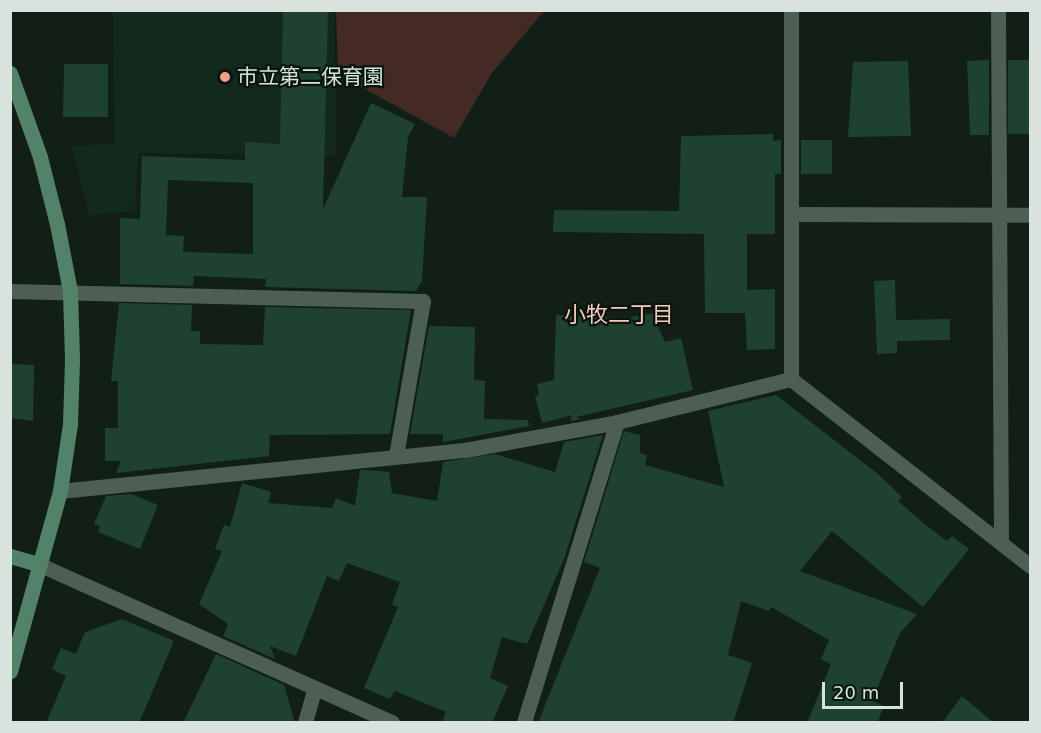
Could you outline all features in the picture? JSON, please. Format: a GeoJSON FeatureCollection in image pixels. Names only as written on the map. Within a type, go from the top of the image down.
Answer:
{"type":"FeatureCollection","features":[{"type":"Feature","properties":{"kind":"street"},"geometry":{"type":"LineString","coordinates":[[791,10],[791,379]]}},
{"type":"Feature","properties":{"kind":"street"},"geometry":{"type":"LineString","coordinates":[[998,10],[1001,215],[1001,543]]}},
{"type":"Feature","properties":{"kind":"street"},"geometry":{"type":"LineString","coordinates":[[10,73],[40,157],[70,291],[70,424],[60,491],[10,671]]}},
{"type":"Feature","properties":{"kind":"street"},"geometry":{"type":"LineString","coordinates":[[792,214],[1030,215]]}},
{"type":"Feature","properties":{"kind":"street"},"geometry":{"type":"LineString","coordinates":[[10,291],[423,301],[396,456]]}},
{"type":"Feature","properties":{"kind":"street"},"geometry":{"type":"LineString","coordinates":[[60,491],[465,450],[617,422],[791,379]]}},
{"type":"Feature","properties":{"kind":"street"},"geometry":{"type":"LineString","coordinates":[[791,379],[1030,566]]}},
{"type":"Feature","properties":{"kind":"street"},"geometry":{"type":"LineString","coordinates":[[524,723],[617,422]]}},
{"type":"Feature","properties":{"kind":"street"},"geometry":{"type":"LineString","coordinates":[[10,556],[81,579],[392,723]]}},
{"type":"Feature","properties":{"kind":"street"},"geometry":{"type":"LineString","coordinates":[[305,723],[315,688]]}},
{"type":"Feature","properties":{"kind":"shaded area"},"geometry":{"type":"Polygon","coordinates":[[[336,10],[544,11],[492,73],[454,138],[338,74],[336,10]]]}},
{"type":"Feature","properties":{"kind":"shaded area","name":"市立第二保育園"},"geometry":{"type":"Polygon","coordinates":[[[113,11],[334,11],[337,155],[138,153],[135,211],[89,215],[72,147],[115,143],[113,11]]]}},
{"type":"Feature","properties":{"kind":"building"},"geometry":{"type":"Polygon","coordinates":[[[283,10],[328,10],[323,209],[371,103],[415,124],[408,137],[402,197],[427,197],[422,281],[416,291],[265,287],[266,279],[194,276],[193,286],[120,284],[120,218],[140,219],[142,156],[245,160],[245,142],[280,144],[283,10]],[[168,180],[166,235],[184,236],[183,252],[253,254],[253,183],[168,180]]]}},
{"type":"Feature","properties":{"kind":"building"},"geometry":{"type":"Polygon","coordinates":[[[989,60],[989,135],[970,135],[967,61],[989,60]]]}},
{"type":"Feature","properties":{"kind":"building"},"geometry":{"type":"Polygon","coordinates":[[[1008,60],[1030,60],[1030,134],[1008,134],[1008,60]]]}},
{"type":"Feature","properties":{"kind":"building"},"geometry":{"type":"Polygon","coordinates":[[[908,61],[911,136],[848,137],[853,62],[908,61]]]}},
{"type":"Feature","properties":{"kind":"building"},"geometry":{"type":"Polygon","coordinates":[[[64,64],[108,64],[108,117],[63,117],[64,64]]]}},
{"type":"Feature","properties":{"kind":"building"},"geometry":{"type":"Polygon","coordinates":[[[773,134],[773,141],[781,140],[781,174],[775,174],[775,234],[747,234],[747,290],[775,289],[775,349],[747,350],[745,313],[705,313],[704,234],[553,232],[554,210],[679,211],[681,136],[773,134]]]}},
{"type":"Feature","properties":{"kind":"building"},"geometry":{"type":"Polygon","coordinates":[[[801,140],[832,140],[832,174],[801,174],[801,140]]]}},
{"type":"Feature","properties":{"kind":"building"},"geometry":{"type":"Polygon","coordinates":[[[895,280],[896,320],[950,319],[950,340],[897,341],[897,353],[877,354],[874,281],[895,280]]]}},
{"type":"Feature","properties":{"kind":"building"},"geometry":{"type":"Polygon","coordinates":[[[119,303],[192,305],[191,331],[200,331],[200,344],[263,345],[265,307],[411,310],[390,434],[270,435],[269,456],[116,473],[121,461],[105,461],[105,428],[118,428],[118,381],[111,381],[119,303]]]}},
{"type":"Feature","properties":{"kind":"building"},"geometry":{"type":"Polygon","coordinates":[[[652,313],[665,342],[681,338],[693,390],[576,417],[581,419],[570,421],[572,415],[542,423],[535,396],[539,395],[537,384],[554,380],[556,315],[627,318],[652,313]]]}},
{"type":"Feature","properties":{"kind":"building"},"geometry":{"type":"Polygon","coordinates":[[[429,326],[475,327],[474,380],[485,381],[484,419],[528,420],[529,426],[443,442],[443,434],[410,434],[429,326]]]}},
{"type":"Feature","properties":{"kind":"building"},"geometry":{"type":"Polygon","coordinates":[[[10,364],[34,365],[33,421],[10,418],[10,364]]]}},
{"type":"Feature","properties":{"kind":"building"},"geometry":{"type":"Polygon","coordinates":[[[776,395],[878,474],[902,497],[898,501],[922,522],[947,541],[952,536],[969,549],[923,607],[832,531],[800,571],[917,614],[900,633],[872,701],[884,706],[877,723],[807,723],[831,664],[821,659],[829,640],[771,607],[769,611],[741,601],[728,655],[752,663],[733,723],[538,723],[600,568],[584,562],[624,431],[640,435],[640,453],[647,455],[645,465],[724,487],[708,411],[776,395]]]}},
{"type":"Feature","properties":{"kind":"building"},"geometry":{"type":"Polygon","coordinates":[[[603,435],[564,559],[527,644],[502,637],[490,678],[508,686],[492,723],[442,723],[446,712],[395,691],[390,699],[364,688],[398,607],[392,605],[400,582],[347,563],[339,581],[327,576],[296,656],[270,646],[275,659],[223,636],[228,624],[199,604],[222,551],[215,549],[224,525],[230,527],[242,483],[271,492],[268,503],[332,508],[336,498],[355,506],[360,470],[389,472],[392,493],[437,501],[443,462],[495,454],[555,472],[564,442],[603,435]]]}},
{"type":"Feature","properties":{"kind":"building"},"geometry":{"type":"Polygon","coordinates":[[[131,494],[158,505],[140,549],[98,532],[100,526],[94,524],[106,496],[131,494]]]}},
{"type":"Feature","properties":{"kind":"building"},"geometry":{"type":"Polygon","coordinates":[[[122,619],[174,641],[139,723],[46,723],[66,676],[52,669],[61,648],[76,654],[85,632],[122,619]]]}},
{"type":"Feature","properties":{"kind":"building"},"geometry":{"type":"Polygon","coordinates":[[[216,654],[284,685],[295,723],[183,723],[216,654]]]}},
{"type":"Feature","properties":{"kind":"building"},"geometry":{"type":"Polygon","coordinates":[[[962,696],[994,723],[942,723],[962,696]]]}},
{"type":"Feature","properties":{"kind":"place","name":"市立第二保育園"},"geometry":{"type":"Point","coordinates":[225,77]}},
{"type":"Feature","properties":{"kind":"district","name":"小牧二丁目"},"geometry":{"type":"Point","coordinates":[619,315]}}]}
